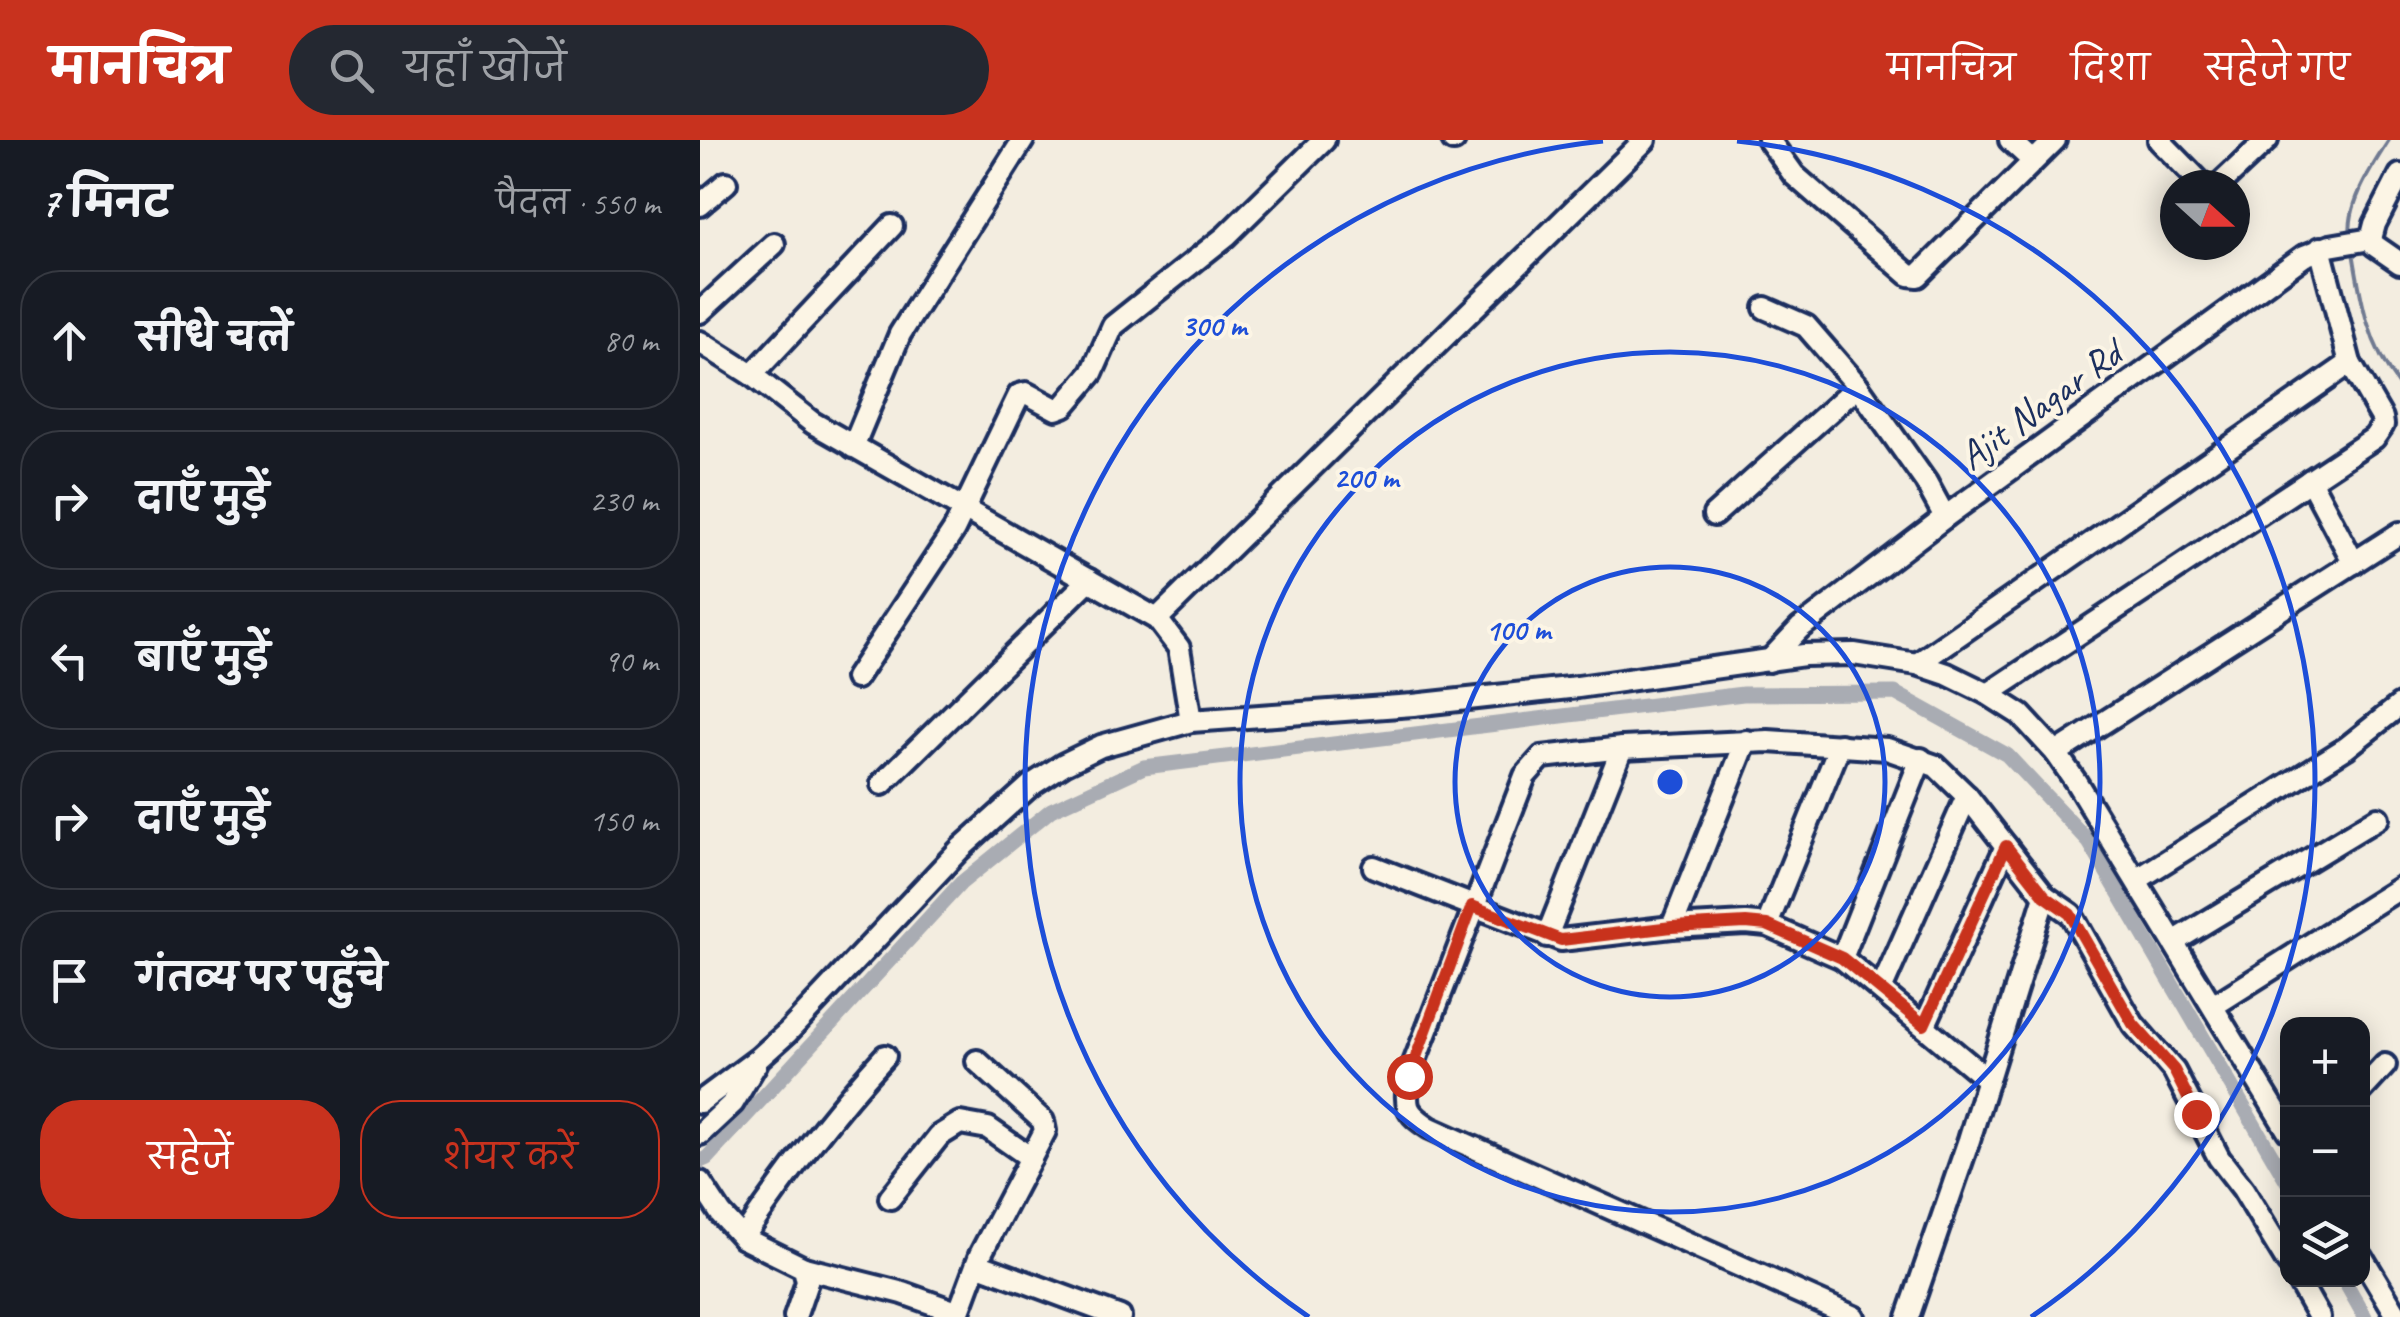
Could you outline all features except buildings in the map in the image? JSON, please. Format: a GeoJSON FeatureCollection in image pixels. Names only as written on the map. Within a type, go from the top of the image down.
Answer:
{"type":"FeatureCollection","features":[{"type":"Feature","properties":{"kind":"street"},"geometry":{"type":"LineString","coordinates":[[852,446],[900,334],[1022,140]]}},
{"type":"Feature","properties":{"kind":"street"},"geometry":{"type":"LineString","coordinates":[[856,678],[916,591],[965,508],[1019,395],[1026,392],[1056,409],[1064,406],[1092,374],[1113,326],[1226,236],[1324,140]]}},
{"type":"Feature","properties":{"kind":"street"},"geometry":{"type":"LineString","coordinates":[[1157,620],[1645,140]]}},
{"type":"Feature","properties":{"kind":"street"},"geometry":{"type":"LineString","coordinates":[[1768,140],[1794,176],[1913,276],[1923,274],[2055,140]]}},
{"type":"Feature","properties":{"kind":"street"},"geometry":{"type":"LineString","coordinates":[[2010,140],[2033,161]]}},
{"type":"Feature","properties":{"kind":"street"},"geometry":{"type":"LineString","coordinates":[[2159,140],[2189,170]]}},
{"type":"Feature","properties":{"kind":"street"},"geometry":{"type":"LineString","coordinates":[[2235,170],[2266,140]]}},
{"type":"Feature","properties":{"kind":"street"},"geometry":{"type":"LineString","coordinates":[[700,206],[726,182]]}},
{"type":"Feature","properties":{"kind":"street"},"geometry":{"type":"LineString","coordinates":[[2396,189],[2368,240],[2400,263]]}},
{"type":"Feature","properties":{"kind":"street"},"geometry":{"type":"LineString","coordinates":[[752,375],[892,226]]}},
{"type":"Feature","properties":{"kind":"street","name":"Ajit Nagar Rd"},"geometry":{"type":"LineString","coordinates":[[1769,661],[1800,628],[1945,517],[2325,247],[2368,240]]}},
{"type":"Feature","properties":{"kind":"street"},"geometry":{"type":"LineString","coordinates":[[700,312],[774,244]]}},
{"type":"Feature","properties":{"kind":"street"},"geometry":{"type":"LineString","coordinates":[[1988,694],[2374,438],[2383,425],[2382,418],[2350,363],[2325,247]]}},
{"type":"Feature","properties":{"kind":"street"},"geometry":{"type":"LineString","coordinates":[[1764,308],[1806,326],[1858,386],[1926,482],[1945,517]]}},
{"type":"Feature","properties":{"kind":"street"},"geometry":{"type":"LineString","coordinates":[[700,342],[752,375],[813,423],[1157,620],[1179,648],[1191,721]]}},
{"type":"Feature","properties":{"kind":"street"},"geometry":{"type":"LineString","coordinates":[[1916,664],[2350,363]]}},
{"type":"Feature","properties":{"kind":"street"},"geometry":{"type":"LineString","coordinates":[[1714,514],[1858,386]]}},
{"type":"Feature","properties":{"kind":"street"},"geometry":{"type":"LineString","coordinates":[[2310,480],[2354,563]]}},
{"type":"Feature","properties":{"kind":"street"},"geometry":{"type":"LineString","coordinates":[[2056,753],[2400,533]]}},
{"type":"Feature","properties":{"kind":"street"},"geometry":{"type":"LineString","coordinates":[[882,784],[1090,580]]}},
{"type":"Feature","properties":{"kind":"street"},"geometry":{"type":"LineString","coordinates":[[700,1102],[759,1058],[846,973],[1004,806],[1064,764],[1101,746],[1191,721],[1413,704],[1804,655],[1854,654],[1916,664],[1988,694],[2021,715],[2056,753],[2138,879],[2280,1117]]}},
{"type":"Feature","properties":{"kind":"street"},"geometry":{"type":"LineString","coordinates":[[2138,879],[2346,748],[2400,705]]}},
{"type":"Feature","properties":{"kind":"street"},"geometry":{"type":"LineString","coordinates":[[1672,927],[1746,741]]}},
{"type":"Feature","properties":{"kind":"street"},"geometry":{"type":"LineString","coordinates":[[1854,1317],[1430,1128],[1409,1113],[1409,1076],[1472,906],[1525,776],[1535,762],[1551,753],[1746,741],[1840,745],[1886,748],[1921,759],[1951,777],[2045,896],[2070,914],[2133,1024],[2174,1070],[2219,1158],[2280,1250]]}},
{"type":"Feature","properties":{"kind":"street"},"geometry":{"type":"LineString","coordinates":[[1767,925],[1840,745]]}},
{"type":"Feature","properties":{"kind":"street"},"geometry":{"type":"LineString","coordinates":[[1547,936],[1622,748]]}},
{"type":"Feature","properties":{"kind":"street"},"geometry":{"type":"LineString","coordinates":[[1842,958],[1921,759]]}},
{"type":"Feature","properties":{"kind":"street"},"geometry":{"type":"LineString","coordinates":[[1881,990],[1968,796]]}},
{"type":"Feature","properties":{"kind":"street"},"geometry":{"type":"LineString","coordinates":[[2175,941],[2378,818]]}},
{"type":"Feature","properties":{"kind":"street"},"geometry":{"type":"LineString","coordinates":[[1924,1025],[2006,846]]}},
{"type":"Feature","properties":{"kind":"street"},"geometry":{"type":"LineString","coordinates":[[1374,866],[1547,936],[1572,940],[1672,927],[1767,925],[1842,958],[1988,1080]]}},
{"type":"Feature","properties":{"kind":"street"},"geometry":{"type":"LineString","coordinates":[[2213,1006],[2400,888]]}},
{"type":"Feature","properties":{"kind":"street"},"geometry":{"type":"LineString","coordinates":[[1908,1317],[2045,896]]}},
{"type":"Feature","properties":{"kind":"street"},"geometry":{"type":"LineString","coordinates":[[743,1238],[796,1160],[884,1056]]}},
{"type":"Feature","properties":{"kind":"street"},"geometry":{"type":"LineString","coordinates":[[700,1134],[732,1102],[759,1058]]}},
{"type":"Feature","properties":{"kind":"street"},"geometry":{"type":"LineString","coordinates":[[704,1187],[720,1214],[743,1238],[804,1268],[903,1293],[958,1315],[977,1264],[1042,1138],[1044,1121],[977,1061]]}},
{"type":"Feature","properties":{"kind":"street"},"geometry":{"type":"LineString","coordinates":[[2370,1082],[2386,1065]]}},
{"type":"Feature","properties":{"kind":"street"},"geometry":{"type":"LineString","coordinates":[[890,1198],[939,1136],[960,1123],[988,1128],[1031,1158]]}},
{"type":"Feature","properties":{"kind":"street"},"geometry":{"type":"LineString","coordinates":[[977,1264],[1120,1317]]}},
{"type":"Feature","properties":{"kind":"street"},"geometry":{"type":"LineString","coordinates":[[795,1317],[808,1282],[804,1268]]}},
{"type":"Feature","properties":{"kind":"street"},"geometry":{"type":"LineString","coordinates":[[2370,1268],[2397,1309]]}},
{"type":"Feature","properties":{"kind":"street"},"geometry":{"type":"LineString","coordinates":[[2302,1287],[2318,1317]]}},
{"type":"Feature","properties":{"kind":"waterway"},"geometry":{"type":"LineString","coordinates":[[2351,238],[2356,199],[2389,140]]}},
{"type":"Feature","properties":{"kind":"waterway"},"geometry":{"type":"LineString","coordinates":[[2353,252],[2373,339],[2400,387]]}},
{"type":"Feature","properties":{"kind":"waterway"},"geometry":{"type":"LineString","coordinates":[[700,1161],[707,1158],[961,883],[1051,810],[1144,767],[1743,694],[1895,693],[2007,755],[2089,842],[2280,1169]]}},
{"type":"Feature","properties":{"kind":"waterway"},"geometry":{"type":"LineString","coordinates":[[2348,1287],[2365,1317]]}},
{"type":"Feature","properties":{"kind":"route"},"geometry":{"type":"LineString","coordinates":[[1409,1076],[1472,906],[1561,940],[1672,927],[1767,925],[1842,958],[1924,1025],[2006,846],[2045,896],[2063,906],[2080,928],[2133,1024],[2174,1070],[2196,1114]]}}]}
